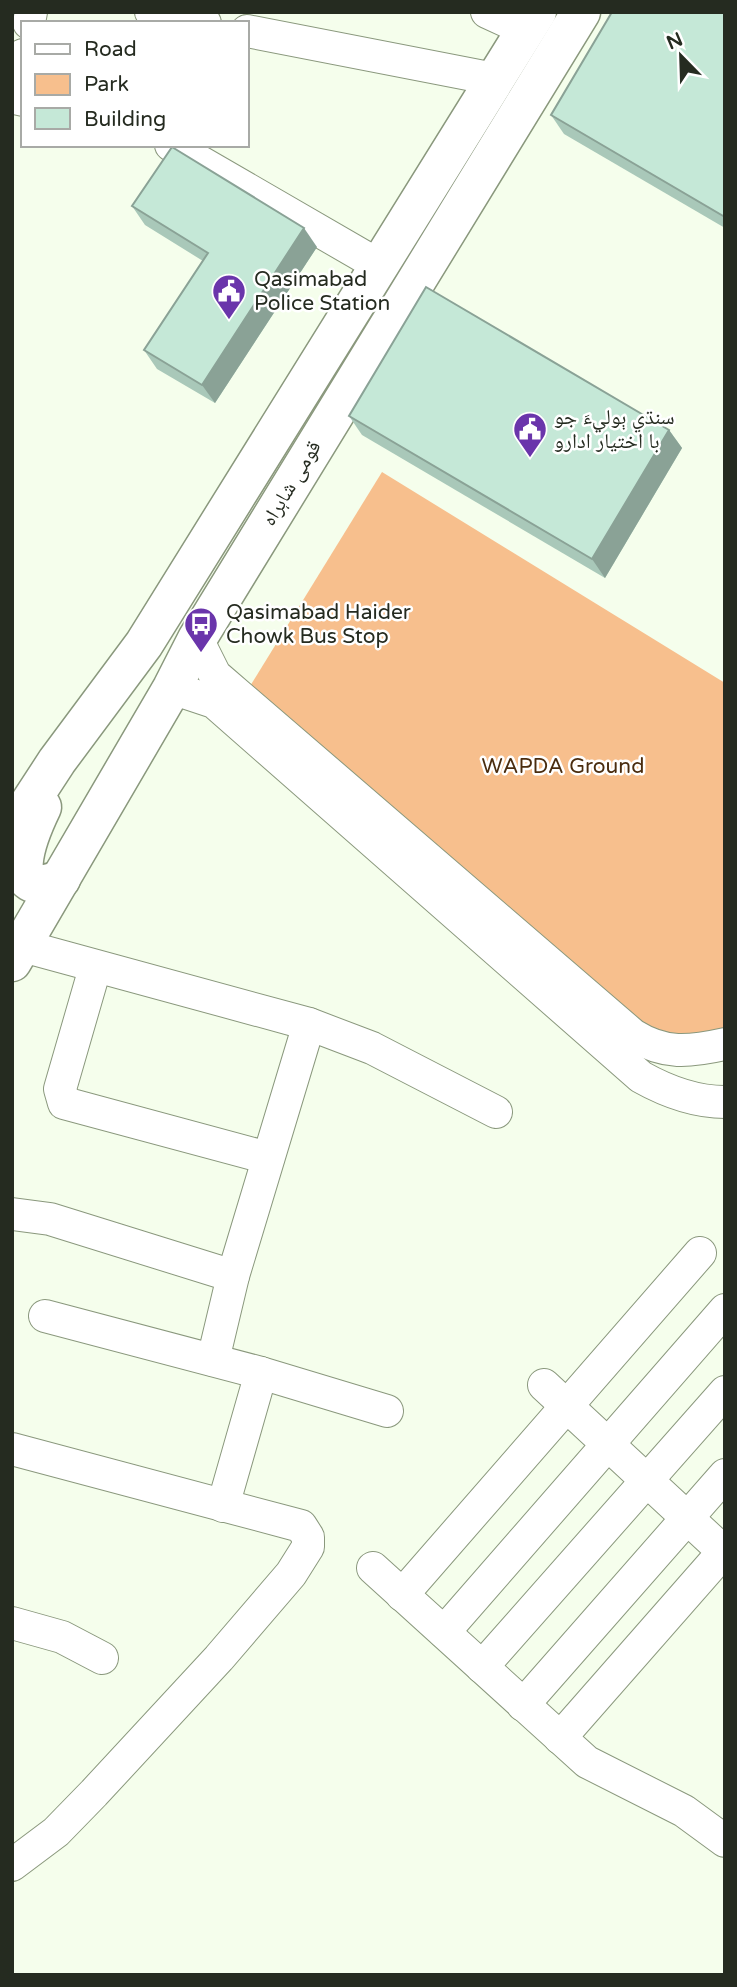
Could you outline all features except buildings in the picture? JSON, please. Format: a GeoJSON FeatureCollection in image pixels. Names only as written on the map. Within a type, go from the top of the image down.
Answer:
{"type":"FeatureCollection","features":[{"type":"Feature","properties":{"kind":"highway","name":"قومی شاہراہ"},"geometry":{"type":"LineString","coordinates":[[15,946],[61,879],[172,688],[197,639],[581,12]]}},
{"type":"Feature","properties":{"kind":"highway","name":"قومی شاہراہ"},"geometry":{"type":"LineString","coordinates":[[12,830],[73,739],[144,644],[531,21]]}},
{"type":"Feature","properties":{"kind":"highway"},"geometry":{"type":"LineString","coordinates":[[61,879],[45,886],[36,885],[27,879],[22,861],[34,822],[73,739]]}},
{"type":"Feature","properties":{"kind":"street"},"geometry":{"type":"LineString","coordinates":[[151,12],[195,21]]}},
{"type":"Feature","properties":{"kind":"street"},"geometry":{"type":"LineString","coordinates":[[487,12],[531,21]]}},
{"type":"Feature","properties":{"kind":"street"},"geometry":{"type":"LineString","coordinates":[[248,31],[494,79]]}},
{"type":"Feature","properties":{"kind":"street"},"geometry":{"type":"LineString","coordinates":[[16,99],[21,68]]}},
{"type":"Feature","properties":{"kind":"street"},"geometry":{"type":"LineString","coordinates":[[174,147],[380,266]]}},
{"type":"Feature","properties":{"kind":"street"},"geometry":{"type":"LineString","coordinates":[[197,639],[215,675],[633,1035],[650,1046],[670,1052],[690,1052],[725,1044]]}},
{"type":"Feature","properties":{"kind":"street"},"geometry":{"type":"LineString","coordinates":[[172,688],[214,702],[641,1077],[683,1096],[707,1102],[725,1102]]}},
{"type":"Feature","properties":{"kind":"street"},"geometry":{"type":"LineString","coordinates":[[15,946],[309,1024],[372,1048],[496,1112]]}},
{"type":"Feature","properties":{"kind":"street"},"geometry":{"type":"LineString","coordinates":[[95,968],[60,1090],[64,1103],[268,1158]]}},
{"type":"Feature","properties":{"kind":"street"},"geometry":{"type":"LineString","coordinates":[[213,1360],[233,1276],[309,1024]]}},
{"type":"Feature","properties":{"kind":"street"},"geometry":{"type":"LineString","coordinates":[[12,1214],[50,1219],[233,1276]]}},
{"type":"Feature","properties":{"kind":"street"},"geometry":{"type":"LineString","coordinates":[[402,1595],[555,1395],[700,1253]]}},
{"type":"Feature","properties":{"kind":"street"},"geometry":{"type":"LineString","coordinates":[[443,1632],[725,1310]]}},
{"type":"Feature","properties":{"kind":"street"},"geometry":{"type":"LineString","coordinates":[[45,1316],[261,1373],[387,1411]]}},
{"type":"Feature","properties":{"kind":"street"},"geometry":{"type":"LineString","coordinates":[[223,1506],[261,1373]]}},
{"type":"Feature","properties":{"kind":"street"},"geometry":{"type":"LineString","coordinates":[[482,1667],[725,1392]]}},
{"type":"Feature","properties":{"kind":"street"},"geometry":{"type":"LineString","coordinates":[[555,1395],[724,1552],[560,1738]]}},
{"type":"Feature","properties":{"kind":"street"},"geometry":{"type":"LineString","coordinates":[[12,1449],[301,1526],[307,1537],[304,1557],[219,1658],[94,1793],[55,1832],[12,1865]]}},
{"type":"Feature","properties":{"kind":"street"},"geometry":{"type":"LineString","coordinates":[[523,1705],[725,1475]]}},
{"type":"Feature","properties":{"kind":"street"},"geometry":{"type":"LineString","coordinates":[[373,1568],[587,1762],[684,1811],[725,1841]]}},
{"type":"Feature","properties":{"kind":"street"},"geometry":{"type":"LineString","coordinates":[[12,1623],[62,1637],[103,1658]]}},
{"type":"Feature","properties":{"kind":"green space","name":"WAPDA Ground"},"geometry":{"type":"Polygon","coordinates":[[[382,472],[725,683],[725,1035],[652,1059],[247,691],[382,472]]]}},
{"type":"Feature","properties":{"kind":"place","name":"Qasimabad Police Station"},"geometry":{"type":"Point","coordinates":[229,321]}},
{"type":"Feature","properties":{"kind":"place","name":"سنڌي ٻوليءَ جو با اختيار ادارو"},"geometry":{"type":"Point","coordinates":[530,459]}},
{"type":"Feature","properties":{"kind":"place","name":"Qasimabad Haider Chowk Bus Stop"},"geometry":{"type":"Point","coordinates":[201,654]}}]}
